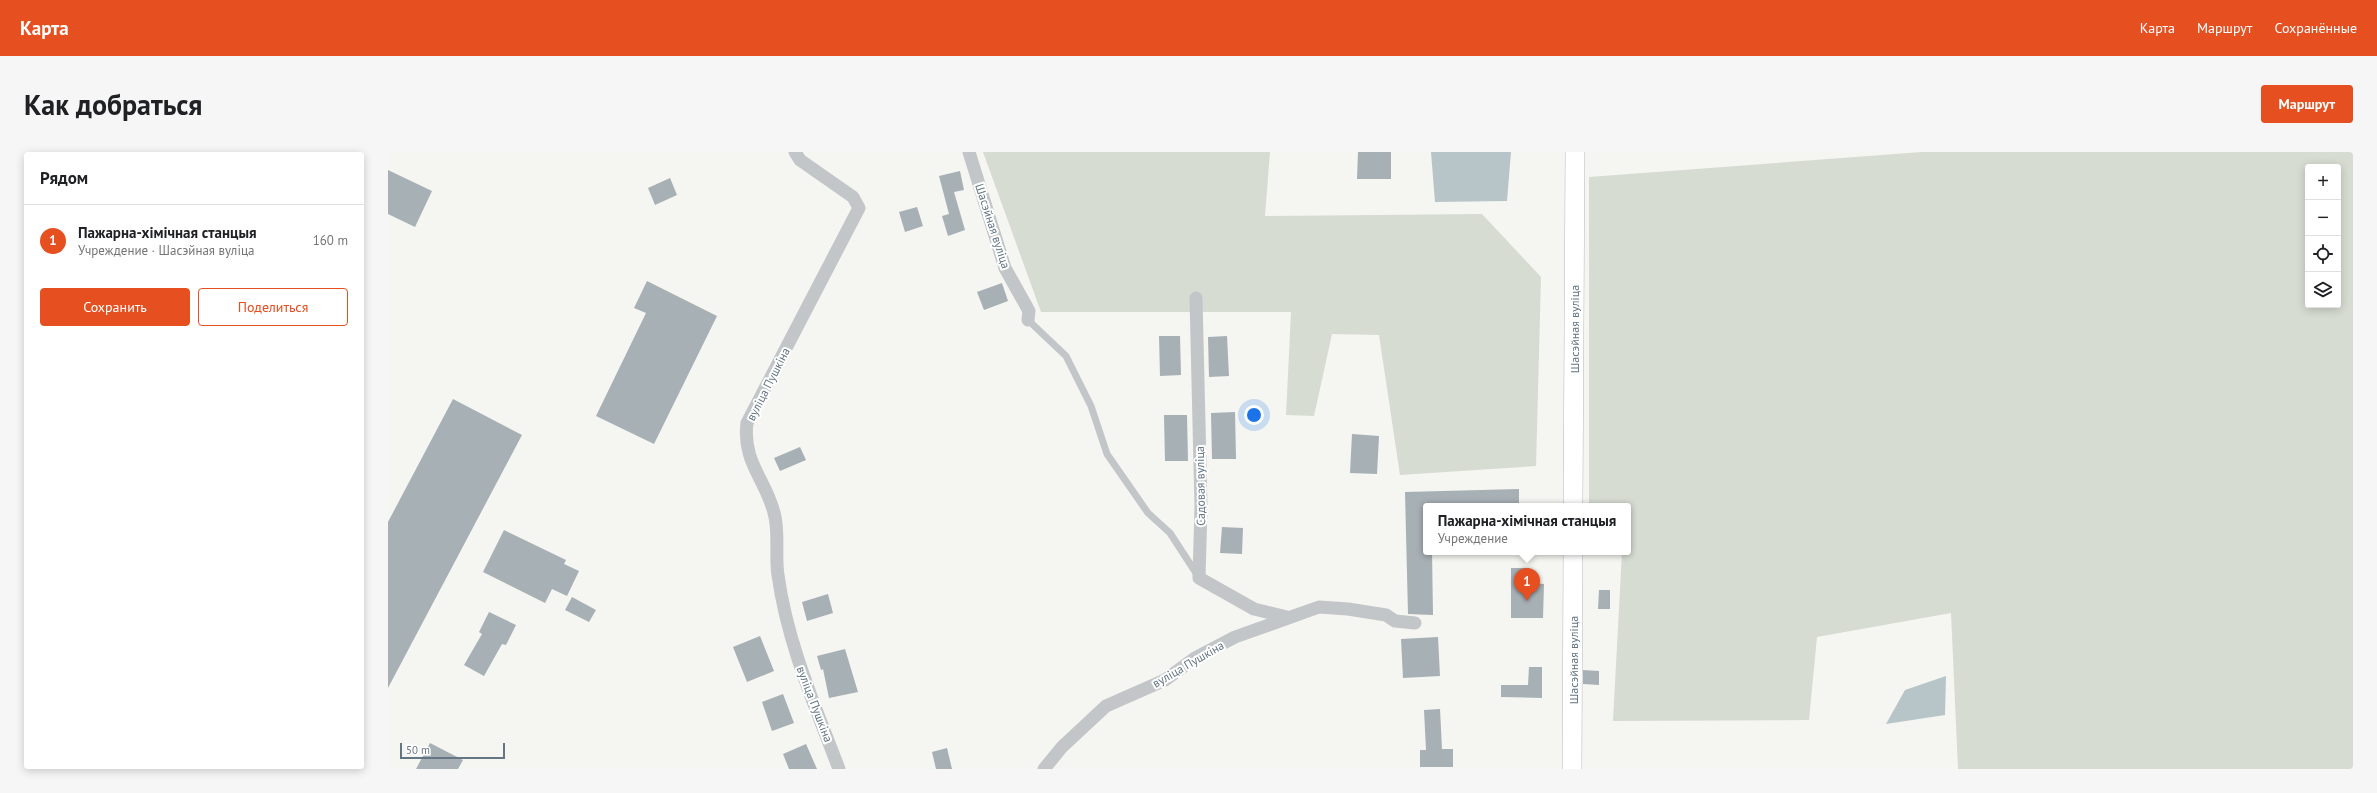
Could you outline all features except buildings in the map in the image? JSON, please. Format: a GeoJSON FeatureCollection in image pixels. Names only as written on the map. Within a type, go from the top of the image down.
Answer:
{"type":"FeatureCollection","features":[{"type":"Feature","properties":{"kind":"main road","name":"Шасэйная вуліца"},"geometry":{"type":"LineString","coordinates":[[1573,503],[1575,152]]}},
{"type":"Feature","properties":{"kind":"main road","name":"Шасэйная вуліца"},"geometry":{"type":"LineString","coordinates":[[1572,769],[1573,555]]}},
{"type":"Feature","properties":{"kind":"street","name":"вуліца Пушкіна"},"geometry":{"type":"LineString","coordinates":[[795,152],[800,160],[853,197],[859,208],[747,423],[745,439],[749,456],[775,517],[778,574],[798,659],[839,769]]}},
{"type":"Feature","properties":{"kind":"street","name":"Шасэйная вуліца"},"geometry":{"type":"LineString","coordinates":[[969,152],[1005,268],[1029,310],[1028,320]]}},
{"type":"Feature","properties":{"kind":"street","name":"Садовая вуліца"},"geometry":{"type":"LineString","coordinates":[[1196,298],[1201,507],[1199,578]]}},
{"type":"Feature","properties":{"kind":"street"},"geometry":{"type":"LineString","coordinates":[[1199,578],[1254,608],[1287,617]]}},
{"type":"Feature","properties":{"kind":"street","name":"вуліца Пушкіна"},"geometry":{"type":"LineString","coordinates":[[1044,769],[1062,747],[1106,706],[1165,680],[1195,658],[1236,637],[1262,629],[1287,617],[1318,607],[1386,615],[1396,621],[1415,623]]}},
{"type":"Feature","properties":{"kind":"lane"},"geometry":{"type":"LineString","coordinates":[[1028,320],[1066,356],[1091,406],[1107,454],[1148,513],[1170,533],[1199,578]]}},
{"type":"Feature","properties":{"kind":"shaded area"},"geometry":{"type":"Polygon","coordinates":[[[983,152],[1270,152],[1265,216],[1482,214],[1541,277],[1536,466],[1400,475],[1379,335],[1332,334],[1314,416],[1286,415],[1291,312],[1041,312],[983,152]]]}},
{"type":"Feature","properties":{"kind":"shaded area"},"geometry":{"type":"Polygon","coordinates":[[[1431,152],[1511,152],[1507,201],[1435,202],[1431,152]]]}},
{"type":"Feature","properties":{"kind":"shaded area"},"geometry":{"type":"Polygon","coordinates":[[[1922,152],[2353,152],[2353,769],[1958,769],[1951,613],[1817,637],[1809,720],[1613,721],[1622,555],[1631,555],[1631,503],[1589,503],[1589,177],[1922,152]]]}},
{"type":"Feature","properties":{"kind":"shaded area"},"geometry":{"type":"Polygon","coordinates":[[[1946,676],[1945,715],[1886,724],[1905,690],[1946,676]]]}},
{"type":"Feature","properties":{"kind":"place","name":"Пажарна-хімічная станцыя"},"geometry":{"type":"Point","coordinates":[1527,601]}}]}
